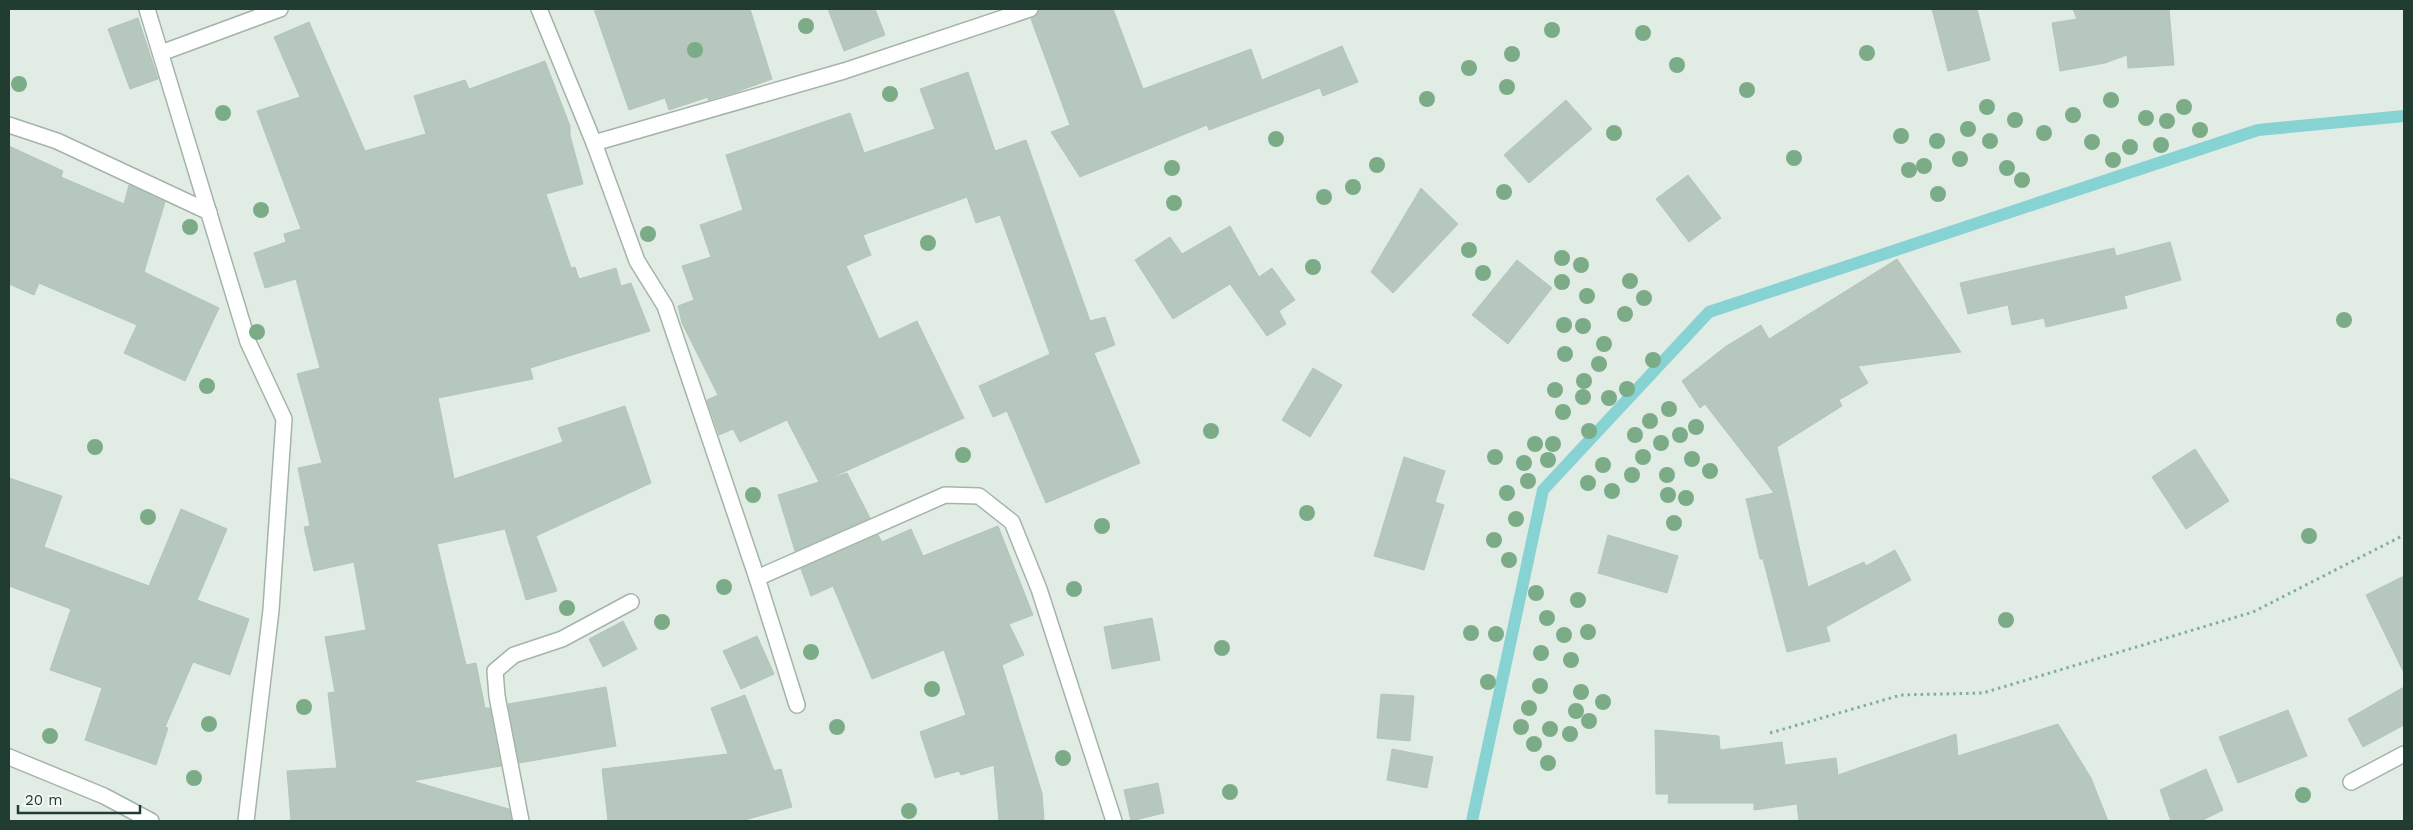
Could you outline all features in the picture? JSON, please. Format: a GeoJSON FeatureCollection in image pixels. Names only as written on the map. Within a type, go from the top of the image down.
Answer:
{"type":"FeatureCollection","features":[{"type":"Feature","properties":{"kind":"street"},"geometry":{"type":"LineString","coordinates":[[147,9],[248,342],[284,419],[271,610],[246,821]]}},
{"type":"Feature","properties":{"kind":"street"},"geometry":{"type":"LineString","coordinates":[[161,53],[280,9]]}},
{"type":"Feature","properties":{"kind":"street"},"geometry":{"type":"LineString","coordinates":[[539,9],[594,143],[637,261],[665,306],[758,578],[797,704]]}},
{"type":"Feature","properties":{"kind":"street"},"geometry":{"type":"LineString","coordinates":[[594,143],[844,71],[1030,9]]}},
{"type":"Feature","properties":{"kind":"street"},"geometry":{"type":"LineString","coordinates":[[9,125],[57,141],[209,212]]}},
{"type":"Feature","properties":{"kind":"street"},"geometry":{"type":"LineString","coordinates":[[758,578],[945,495],[979,496],[1012,522],[1039,589],[1114,821]]}},
{"type":"Feature","properties":{"kind":"street"},"geometry":{"type":"LineString","coordinates":[[521,821],[497,696],[495,671],[514,655],[562,639],[631,602]]}},
{"type":"Feature","properties":{"kind":"street"},"geometry":{"type":"LineString","coordinates":[[2351,782],[2404,754]]}},
{"type":"Feature","properties":{"kind":"street"},"geometry":{"type":"LineString","coordinates":[[9,757],[104,796],[151,821]]}},
{"type":"Feature","properties":{"kind":"path"},"geometry":{"type":"LineString","coordinates":[[1770,733],[1901,696],[1983,692],[2253,612],[2404,535]]}},
{"type":"Feature","properties":{"kind":"building"},"geometry":{"type":"Polygon","coordinates":[[[594,9],[750,9],[772,79],[736,92],[708,100],[708,97],[669,110],[665,98],[629,110],[594,9]]]}},
{"type":"Feature","properties":{"kind":"building"},"geometry":{"type":"Polygon","coordinates":[[[828,9],[875,9],[885,35],[844,51],[828,9]]]}},
{"type":"Feature","properties":{"kind":"building"},"geometry":{"type":"Polygon","coordinates":[[[1039,9],[1113,9],[1143,89],[1251,49],[1262,80],[1342,46],[1358,82],[1323,96],[1320,88],[1209,130],[1207,125],[1080,177],[1051,132],[1070,125],[1031,19],[1037,15],[1039,9]]]}},
{"type":"Feature","properties":{"kind":"building"},"geometry":{"type":"Polygon","coordinates":[[[1932,9],[1977,9],[1990,60],[1948,71],[1932,9]]]}},
{"type":"Feature","properties":{"kind":"building"},"geometry":{"type":"Polygon","coordinates":[[[2073,9],[2169,9],[2174,65],[2128,68],[2127,55],[2105,63],[2060,71],[2052,23],[2077,19],[2073,9]]]}},
{"type":"Feature","properties":{"kind":"building"},"geometry":{"type":"Polygon","coordinates":[[[138,18],[158,79],[130,89],[108,29],[138,18]]]}},
{"type":"Feature","properties":{"kind":"building"},"geometry":{"type":"Polygon","coordinates":[[[309,22],[365,151],[426,134],[414,96],[465,80],[469,89],[545,61],[570,126],[570,135],[583,184],[546,194],[571,268],[575,267],[579,279],[616,268],[621,286],[631,283],[650,331],[530,368],[533,379],[438,398],[454,479],[563,442],[558,428],[625,406],[651,483],[536,536],[557,591],[526,600],[505,529],[437,544],[466,665],[476,663],[485,708],[490,708],[501,766],[412,781],[509,809],[512,821],[291,821],[287,771],[337,768],[328,693],[335,692],[325,637],[366,630],[354,562],[314,571],[304,527],[310,526],[298,468],[322,463],[297,374],[320,368],[296,279],[265,288],[254,253],[286,242],[284,234],[301,229],[257,111],[300,97],[274,37],[309,22]]]}},
{"type":"Feature","properties":{"kind":"building"},"geometry":{"type":"Polygon","coordinates":[[[968,72],[995,151],[1026,140],[1090,321],[1105,317],[1115,345],[1094,353],[1140,463],[1046,503],[1007,411],[993,417],[979,386],[1050,354],[1000,215],[976,223],[967,197],[863,235],[871,255],[846,266],[879,339],[917,321],[964,418],[824,481],[847,473],[870,518],[795,551],[778,495],[819,482],[787,420],[740,442],[733,429],[719,435],[707,400],[718,395],[682,323],[678,306],[694,300],[682,266],[711,257],[700,225],[743,210],[726,155],[850,113],[864,153],[935,129],[920,89],[968,72]]]}},
{"type":"Feature","properties":{"kind":"building"},"geometry":{"type":"Polygon","coordinates":[[[1566,100],[1592,129],[1529,183],[1504,155],[1566,100]]]}},
{"type":"Feature","properties":{"kind":"building"},"geometry":{"type":"Polygon","coordinates":[[[9,146],[63,171],[61,177],[124,204],[129,185],[165,202],[144,272],[219,308],[185,381],[124,353],[137,325],[39,283],[34,295],[9,284],[9,146]]]}},
{"type":"Feature","properties":{"kind":"building"},"geometry":{"type":"Polygon","coordinates":[[[1688,175],[1721,218],[1689,242],[1656,199],[1688,175]]]}},
{"type":"Feature","properties":{"kind":"building"},"geometry":{"type":"Polygon","coordinates":[[[1421,188],[1458,224],[1393,293],[1371,272],[1421,188]]]}},
{"type":"Feature","properties":{"kind":"building"},"geometry":{"type":"Polygon","coordinates":[[[1230,226],[1259,277],[1272,268],[1295,300],[1279,311],[1286,324],[1267,336],[1230,284],[1173,319],[1135,260],[1170,237],[1182,254],[1230,226]]]}},
{"type":"Feature","properties":{"kind":"building"},"geometry":{"type":"Polygon","coordinates":[[[2170,242],[2181,280],[2124,296],[2127,308],[2046,327],[2044,318],[2012,325],[2008,305],[1968,314],[1960,283],[2114,248],[2116,256],[2170,242]]]}},
{"type":"Feature","properties":{"kind":"building"},"geometry":{"type":"Polygon","coordinates":[[[1897,259],[1961,352],[1858,366],[1868,383],[1839,400],[1842,406],[1777,447],[1808,587],[1864,562],[1866,566],[1895,550],[1911,580],[1826,627],[1830,641],[1787,652],[1763,559],[1760,559],[1746,499],[1774,493],[1705,404],[1700,408],[1682,381],[1725,347],[1761,325],[1769,339],[1897,259]]]}},
{"type":"Feature","properties":{"kind":"building"},"geometry":{"type":"Polygon","coordinates":[[[1517,260],[1552,288],[1508,344],[1472,315],[1517,260]]]}},
{"type":"Feature","properties":{"kind":"building"},"geometry":{"type":"Polygon","coordinates":[[[1313,368],[1342,385],[1310,437],[1282,420],[1313,368]]]}},
{"type":"Feature","properties":{"kind":"building"},"geometry":{"type":"Polygon","coordinates":[[[2195,449],[2229,501],[2186,529],[2152,477],[2195,449]]]}},
{"type":"Feature","properties":{"kind":"building"},"geometry":{"type":"Polygon","coordinates":[[[1404,457],[1445,471],[1435,502],[1444,505],[1424,570],[1374,556],[1404,457]]]}},
{"type":"Feature","properties":{"kind":"building"},"geometry":{"type":"Polygon","coordinates":[[[9,478],[62,496],[44,547],[149,586],[181,509],[227,529],[197,600],[249,619],[230,675],[193,662],[165,727],[168,728],[156,765],[85,740],[102,688],[50,670],[71,609],[9,586],[9,478]]]}},
{"type":"Feature","properties":{"kind":"building"},"geometry":{"type":"Polygon","coordinates":[[[998,526],[1033,615],[1009,624],[1024,655],[1002,665],[1042,793],[1044,821],[999,821],[994,765],[961,775],[959,771],[935,778],[920,732],[966,715],[944,650],[872,679],[833,586],[811,596],[801,569],[878,535],[882,542],[911,529],[923,556],[998,526]]]}},
{"type":"Feature","properties":{"kind":"building"},"geometry":{"type":"Polygon","coordinates":[[[1608,535],[1678,556],[1667,593],[1598,573],[1608,535]]]}},
{"type":"Feature","properties":{"kind":"building"},"geometry":{"type":"Polygon","coordinates":[[[2404,576],[2404,673],[2366,595],[2404,576]]]}},
{"type":"Feature","properties":{"kind":"building"},"geometry":{"type":"Polygon","coordinates":[[[1152,618],[1160,660],[1112,669],[1104,627],[1152,618]]]}},
{"type":"Feature","properties":{"kind":"building"},"geometry":{"type":"Polygon","coordinates":[[[623,621],[637,649],[603,667],[589,639],[623,621]]]}},
{"type":"Feature","properties":{"kind":"building"},"geometry":{"type":"Polygon","coordinates":[[[757,636],[774,674],[741,689],[723,651],[757,636]]]}},
{"type":"Feature","properties":{"kind":"building"},"geometry":{"type":"Polygon","coordinates":[[[606,687],[616,746],[519,763],[508,704],[606,687]]]}},
{"type":"Feature","properties":{"kind":"building"},"geometry":{"type":"Polygon","coordinates":[[[2404,687],[2404,725],[2363,747],[2348,719],[2404,687]]]}},
{"type":"Feature","properties":{"kind":"building"},"geometry":{"type":"Polygon","coordinates":[[[1381,694],[1414,696],[1410,741],[1377,738],[1381,694]]]}},
{"type":"Feature","properties":{"kind":"building"},"geometry":{"type":"Polygon","coordinates":[[[745,695],[774,771],[781,769],[792,807],[741,821],[608,821],[602,769],[728,754],[711,708],[745,695]]]}},
{"type":"Feature","properties":{"kind":"building"},"geometry":{"type":"Polygon","coordinates":[[[2288,710],[2307,756],[2238,783],[2219,737],[2288,710]]]}},
{"type":"Feature","properties":{"kind":"building"},"geometry":{"type":"Polygon","coordinates":[[[2058,724],[2091,778],[2108,821],[1799,821],[1797,804],[1754,810],[1754,803],[1668,803],[1669,794],[1656,794],[1655,730],[1719,736],[1720,750],[1782,742],[1785,765],[1836,758],[1838,775],[1956,734],[1958,756],[2058,724]]]}},
{"type":"Feature","properties":{"kind":"building"},"geometry":{"type":"Polygon","coordinates":[[[1392,749],[1433,757],[1427,788],[1387,780],[1392,749]]]}},
{"type":"Feature","properties":{"kind":"building"},"geometry":{"type":"Polygon","coordinates":[[[2206,769],[2223,810],[2201,821],[2171,821],[2160,790],[2206,769]]]}},
{"type":"Feature","properties":{"kind":"building"},"geometry":{"type":"Polygon","coordinates":[[[1158,783],[1164,813],[1131,821],[1124,790],[1158,783]]]}},
{"type":"Feature","properties":{"kind":"waterway"},"geometry":{"type":"LineString","coordinates":[[1472,821],[1543,490],[1709,312],[2258,130],[2404,116]]}}]}
